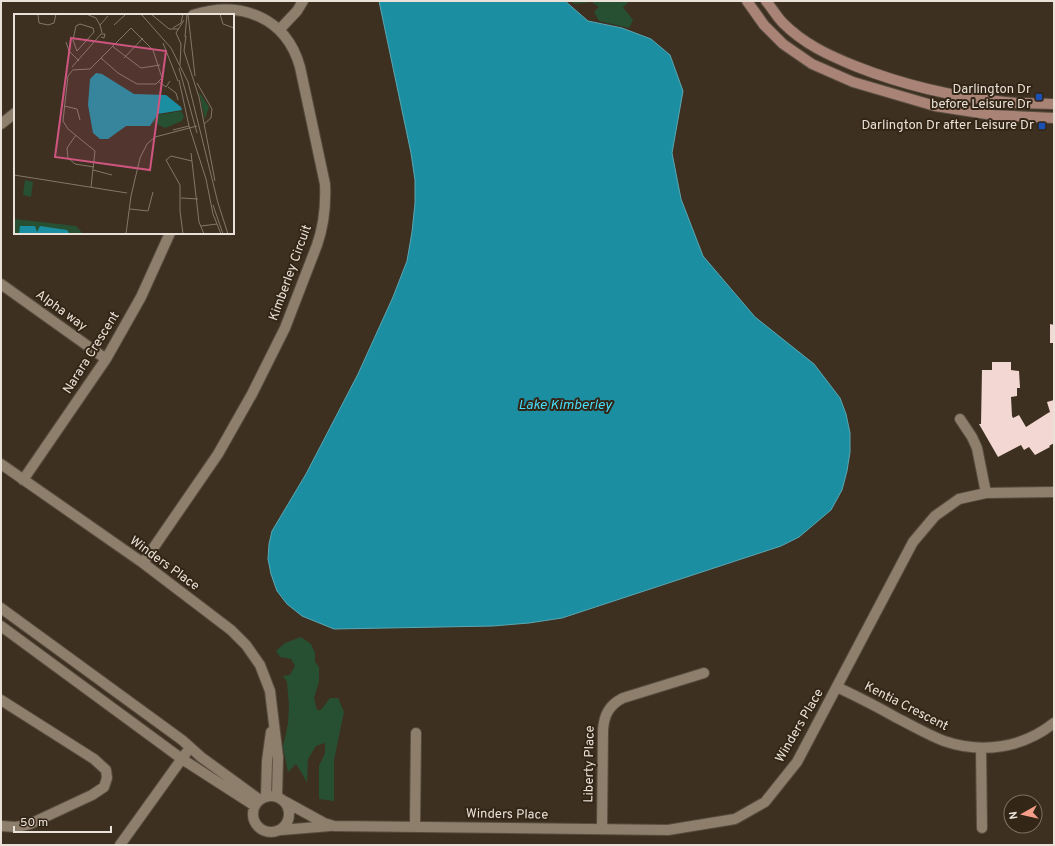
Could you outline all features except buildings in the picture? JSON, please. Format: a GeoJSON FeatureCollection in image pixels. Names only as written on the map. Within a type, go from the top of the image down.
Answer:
{"type":"FeatureCollection","features":[{"type":"Feature","properties":{"kind":"street"},"geometry":{"type":"LineString","coordinates":[[280,29],[297,11],[303,1]]}},
{"type":"Feature","properties":{"kind":"street"},"geometry":{"type":"LineString","coordinates":[[747,1],[764,25],[783,44],[812,64],[853,82],[935,106],[993,115],[1054,118]]}},
{"type":"Feature","properties":{"kind":"street"},"geometry":{"type":"LineString","coordinates":[[766,1],[782,22],[808,43],[828,55],[872,73],[918,87],[965,97],[1006,102],[1054,104]]}},
{"type":"Feature","properties":{"kind":"street","name":"Kimberley Circuit"},"geometry":{"type":"LineString","coordinates":[[142,564],[218,454],[252,394],[285,328],[321,232],[326,201],[325,184],[296,54],[280,29],[253,12],[237,9],[222,8],[206,10],[196,14]]}},
{"type":"Feature","properties":{"kind":"street"},"geometry":{"type":"LineString","coordinates":[[1,124],[14,114]]}},
{"type":"Feature","properties":{"kind":"street","name":"Narara Crescent"},"geometry":{"type":"LineString","coordinates":[[23,480],[106,360],[142,297],[170,234]]}},
{"type":"Feature","properties":{"kind":"street","name":"Alpha way"},"geometry":{"type":"LineString","coordinates":[[1,284],[106,360]]}},
{"type":"Feature","properties":{"kind":"street"},"geometry":{"type":"LineString","coordinates":[[960,419],[972,437],[977,448],[986,493]]}},
{"type":"Feature","properties":{"kind":"street","name":"Winders Place"},"geometry":{"type":"LineString","coordinates":[[1,464],[142,564],[231,630],[246,645],[265,676],[270,691],[278,757],[281,799],[324,823],[335,826]]}},
{"type":"Feature","properties":{"kind":"street","name":"Winders Place"},"geometry":{"type":"LineString","coordinates":[[281,830],[335,826],[415,826],[668,830],[735,819],[765,802],[797,762],[913,542],[935,516],[960,499],[986,493],[1054,492]]}},
{"type":"Feature","properties":{"kind":"street"},"geometry":{"type":"LineString","coordinates":[[1,608],[190,747],[260,801]]}},
{"type":"Feature","properties":{"kind":"street"},"geometry":{"type":"LineString","coordinates":[[1,626],[182,759],[260,801],[281,799],[288,806],[290,815],[287,823],[281,830],[269,832],[263,831],[258,827],[253,815],[260,801]]}},
{"type":"Feature","properties":{"kind":"street","name":"Liberty Place"},"geometry":{"type":"LineString","coordinates":[[602,829],[603,730],[605,716],[608,709],[623,698],[704,672]]}},
{"type":"Feature","properties":{"kind":"street","name":"Kentia Crescent"},"geometry":{"type":"LineString","coordinates":[[837,687],[938,739],[963,746],[997,748],[1018,743],[1041,732],[1054,723]]}},
{"type":"Feature","properties":{"kind":"street"},"geometry":{"type":"LineString","coordinates":[[1,700],[94,759],[106,770],[107,778],[104,787],[92,795],[35,822],[16,827],[1,826]]}},
{"type":"Feature","properties":{"kind":"street","name":"Winders Place"},"geometry":{"type":"LineString","coordinates":[[260,801],[267,761],[272,714]]}},
{"type":"Feature","properties":{"kind":"street"},"geometry":{"type":"LineString","coordinates":[[415,826],[416,733]]}},
{"type":"Feature","properties":{"kind":"street"},"geometry":{"type":"LineString","coordinates":[[120,845],[190,747]]}},
{"type":"Feature","properties":{"kind":"street"},"geometry":{"type":"LineString","coordinates":[[981,748],[982,828]]}},
{"type":"Feature","properties":{"kind":"green space"},"geometry":{"type":"Polygon","coordinates":[[[572,1],[630,1],[623,7],[633,20],[629,28],[599,21],[594,12],[599,7],[592,2],[574,4],[572,1]]]}},
{"type":"Feature","properties":{"kind":"green space"},"geometry":{"type":"Polygon","coordinates":[[[301,637],[311,644],[315,653],[315,662],[319,667],[319,682],[314,698],[317,710],[321,710],[330,698],[338,698],[344,712],[334,760],[334,801],[319,799],[319,766],[325,753],[325,743],[316,746],[308,759],[307,783],[296,764],[288,772],[283,747],[288,723],[289,705],[287,682],[283,676],[290,675],[295,666],[291,659],[280,657],[276,651],[285,643],[301,637]]]}},
{"type":"Feature","properties":{"kind":"water","name":"Lake Kimberley"},"geometry":{"type":"Polygon","coordinates":[[[379,1],[565,1],[588,21],[622,28],[651,39],[670,55],[683,91],[672,153],[681,199],[703,256],[755,317],[814,364],[840,398],[846,414],[850,433],[850,452],[842,490],[831,510],[799,537],[781,546],[562,618],[529,623],[493,626],[334,629],[302,616],[287,604],[277,591],[271,574],[268,559],[272,531],[306,474],[358,374],[393,297],[407,261],[412,232],[415,203],[415,180],[411,153],[379,1]]]}},
{"type":"Feature","properties":{"kind":"place","name":"Darlington Dr before Leisure Dr"},"geometry":{"type":"Point","coordinates":[1039,97]}},
{"type":"Feature","properties":{"kind":"place","name":"Darlington Dr after Leisure Dr"},"geometry":{"type":"Point","coordinates":[1042,126]}}]}
